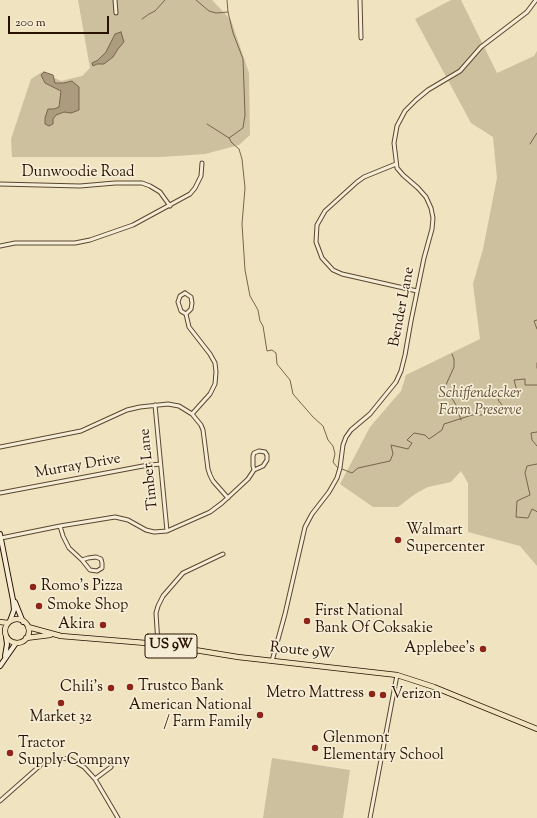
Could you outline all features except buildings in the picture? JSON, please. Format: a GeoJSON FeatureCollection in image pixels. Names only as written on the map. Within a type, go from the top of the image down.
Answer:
{"type":"FeatureCollection","features":[{"type":"Feature","properties":{"kind":"main road"},"geometry":{"type":"LineString","coordinates":[[0,536],[14,610],[5,628],[7,644],[3,662]]}},
{"type":"Feature","properties":{"kind":"main road"},"geometry":{"type":"LineString","coordinates":[[13,600],[23,622]]}},
{"type":"Feature","properties":{"kind":"main road"},"geometry":{"type":"LineString","coordinates":[[0,622],[9,622],[17,619],[28,627],[28,634],[26,638],[16,643],[0,666]]}},
{"type":"Feature","properties":{"kind":"main road","name":"Route 9W"},"geometry":{"type":"LineString","coordinates":[[28,627],[56,635]]}},
{"type":"Feature","properties":{"kind":"main road"},"geometry":{"type":"LineString","coordinates":[[0,629],[10,641],[16,643]]}},
{"type":"Feature","properties":{"kind":"main road","name":"Route 9W"},"geometry":{"type":"LineString","coordinates":[[26,638],[56,635],[158,644],[238,657],[397,675],[434,687],[537,729]]}},
{"type":"Feature","properties":{"kind":"street"},"geometry":{"type":"LineString","coordinates":[[115,0],[116,13]]}},
{"type":"Feature","properties":{"kind":"street"},"geometry":{"type":"LineString","coordinates":[[360,0],[361,38]]}},
{"type":"Feature","properties":{"kind":"street"},"geometry":{"type":"LineString","coordinates":[[417,291],[342,274],[333,270],[322,258],[316,242],[315,233],[317,225],[325,211],[357,182],[364,177],[396,164],[394,143],[395,132],[400,120],[410,106],[428,90],[460,71],[482,47],[527,12],[536,0]]}},
{"type":"Feature","properties":{"kind":"street"},"geometry":{"type":"LineString","coordinates":[[0,246],[15,243],[74,243],[90,240],[133,225],[186,198],[195,188],[202,176],[202,163]]}},
{"type":"Feature","properties":{"kind":"street","name":"Bender Lane"},"geometry":{"type":"LineString","coordinates":[[272,661],[285,614],[305,527],[312,514],[338,478],[343,445],[346,437],[353,428],[372,411],[396,382],[405,354],[417,291],[432,229],[432,212],[424,194],[401,174],[396,164]]}},
{"type":"Feature","properties":{"kind":"street","name":"Dunwoodie Road"},"geometry":{"type":"LineString","coordinates":[[0,184],[80,186],[115,183],[142,184],[150,186],[160,192],[170,206]]}},
{"type":"Feature","properties":{"kind":"street"},"geometry":{"type":"LineString","coordinates":[[186,314],[191,309],[192,303],[191,297],[186,293],[180,296],[178,302],[181,311],[186,314],[189,327],[210,354],[216,372],[215,384],[210,394],[192,414]]}},
{"type":"Feature","properties":{"kind":"street"},"geometry":{"type":"LineString","coordinates":[[0,447],[82,431],[126,410],[154,405],[168,404],[179,406],[192,414],[199,421],[203,430],[210,475],[213,481],[228,498]]}},
{"type":"Feature","properties":{"kind":"street","name":"Timber Lane"},"geometry":{"type":"LineString","coordinates":[[154,405],[168,531]]}},
{"type":"Feature","properties":{"kind":"street"},"geometry":{"type":"LineString","coordinates":[[0,536],[115,517],[128,520],[146,530],[154,532],[168,531],[180,527],[210,512],[228,498],[248,479],[254,470],[265,463],[267,458],[265,452],[260,451],[254,454],[252,461],[254,470]]}},
{"type":"Feature","properties":{"kind":"street","name":"Murray Drive"},"geometry":{"type":"LineString","coordinates":[[0,493],[160,464]]}},
{"type":"Feature","properties":{"kind":"street"},"geometry":{"type":"LineString","coordinates":[[60,526],[69,548],[92,571],[97,571],[102,568],[102,561],[96,557],[82,560]]}},
{"type":"Feature","properties":{"kind":"street"},"geometry":{"type":"LineString","coordinates":[[158,644],[156,613],[163,596],[183,573],[223,554]]}},
{"type":"Feature","properties":{"kind":"street"},"geometry":{"type":"LineString","coordinates":[[370,818],[397,675]]}},
{"type":"Feature","properties":{"kind":"street"},"geometry":{"type":"LineString","coordinates":[[0,801],[37,768],[50,760],[64,758],[74,760],[84,767],[95,779],[118,818]]}},
{"type":"Feature","properties":{"kind":"street"},"geometry":{"type":"LineString","coordinates":[[95,779],[111,767]]}},
{"type":"Feature","properties":{"kind":"green space"},"geometry":{"type":"Polygon","coordinates":[[[78,0],[212,0],[231,20],[249,73],[250,135],[239,145],[205,154],[162,157],[12,157],[11,139],[31,79],[42,72],[61,81],[82,76],[90,68],[78,0]]]}},
{"type":"Feature","properties":{"kind":"green space","name":"Schiffendecker Farm Preserve"},"geometry":{"type":"Polygon","coordinates":[[[451,0],[461,0],[497,73],[534,56],[537,51],[537,566],[520,546],[468,532],[468,483],[461,471],[451,482],[428,487],[415,494],[398,507],[373,507],[340,484],[370,427],[401,391],[406,375],[480,339],[473,284],[483,249],[497,178],[493,137],[471,123],[415,19],[451,0]]]}},
{"type":"Feature","properties":{"kind":"green space"},"geometry":{"type":"Polygon","coordinates":[[[272,758],[350,770],[343,818],[263,818],[272,758]]]}},
{"type":"Feature","properties":{"kind":"shaded area"},"geometry":{"type":"Polygon","coordinates":[[[121,32],[124,42],[113,57],[104,64],[97,64],[93,66],[92,63],[98,60],[106,52],[115,34],[121,32]]]}},
{"type":"Feature","properties":{"kind":"shaded area"},"geometry":{"type":"Polygon","coordinates":[[[44,72],[53,75],[55,83],[72,81],[79,87],[79,110],[71,113],[64,112],[56,115],[53,119],[53,124],[49,126],[45,124],[48,109],[59,107],[61,91],[45,83],[41,75],[44,72]]]}},
{"type":"Feature","properties":{"kind":"waterway"},"geometry":{"type":"LineString","coordinates":[[142,19],[155,11],[165,0]]}},
{"type":"Feature","properties":{"kind":"waterway"},"geometry":{"type":"LineString","coordinates":[[196,0],[209,11],[216,13],[228,12]]}},
{"type":"Feature","properties":{"kind":"waterway"},"geometry":{"type":"LineString","coordinates":[[227,0],[233,33],[243,59],[245,115],[243,128],[229,138],[239,149],[242,159],[245,188],[242,224],[245,270],[250,296],[258,310],[260,321],[263,326],[267,351],[272,350],[276,353],[277,364],[290,380],[293,394],[323,426],[328,440],[333,446],[335,454],[333,462],[338,468]]}},
{"type":"Feature","properties":{"kind":"waterway"},"geometry":{"type":"LineString","coordinates":[[207,124],[229,138]]}},
{"type":"Feature","properties":{"kind":"waterway"},"geometry":{"type":"LineString","coordinates":[[530,144],[537,133]]}},
{"type":"Feature","properties":{"kind":"waterway"},"geometry":{"type":"LineString","coordinates":[[537,320],[534,321],[537,329]]}},
{"type":"Feature","properties":{"kind":"waterway"},"geometry":{"type":"LineString","coordinates":[[452,354],[454,359],[454,367],[445,387],[456,405],[461,420]]}},
{"type":"Feature","properties":{"kind":"waterway"},"geometry":{"type":"LineString","coordinates":[[537,363],[537,368]]}},
{"type":"Feature","properties":{"kind":"waterway"},"geometry":{"type":"LineString","coordinates":[[342,469],[352,473],[358,468],[390,461],[393,454],[391,445],[408,449],[412,443],[407,440],[414,433],[425,435],[429,439],[442,430],[444,424],[472,415],[482,415],[502,409],[502,405],[498,400],[505,393],[517,391],[514,380],[525,379],[525,385],[537,385]]}},
{"type":"Feature","properties":{"kind":"waterway"},"geometry":{"type":"LineString","coordinates":[[537,432],[531,433],[532,440],[537,446]]}},
{"type":"Feature","properties":{"kind":"waterway"},"geometry":{"type":"LineString","coordinates":[[537,464],[527,466],[525,473],[530,495],[517,501],[516,517],[528,518],[532,509],[537,512]]}},
{"type":"Feature","properties":{"kind":"place","name":"Walmart Supercenter"},"geometry":{"type":"Point","coordinates":[398,540]}},
{"type":"Feature","properties":{"kind":"place","name":"Romo's Pizza"},"geometry":{"type":"Point","coordinates":[33,587]}},
{"type":"Feature","properties":{"kind":"place","name":"Smoke Shop"},"geometry":{"type":"Point","coordinates":[39,606]}},
{"type":"Feature","properties":{"kind":"place","name":"First National Bank Of Coksakie"},"geometry":{"type":"Point","coordinates":[307,621]}},
{"type":"Feature","properties":{"kind":"place","name":"Akira"},"geometry":{"type":"Point","coordinates":[103,625]}},
{"type":"Feature","properties":{"kind":"place","name":"Applebee's"},"geometry":{"type":"Point","coordinates":[483,649]}},
{"type":"Feature","properties":{"kind":"place","name":"Trustco Bank"},"geometry":{"type":"Point","coordinates":[130,687]}},
{"type":"Feature","properties":{"kind":"place","name":"Chili's"},"geometry":{"type":"Point","coordinates":[111,688]}},
{"type":"Feature","properties":{"kind":"place","name":"Metro Mattress"},"geometry":{"type":"Point","coordinates":[372,694]}},
{"type":"Feature","properties":{"kind":"place","name":"Verizon"},"geometry":{"type":"Point","coordinates":[383,695]}},
{"type":"Feature","properties":{"kind":"place","name":"Market 32"},"geometry":{"type":"Point","coordinates":[61,703]}},
{"type":"Feature","properties":{"kind":"place","name":"American National / Farm Family"},"geometry":{"type":"Point","coordinates":[260,715]}},
{"type":"Feature","properties":{"kind":"place","name":"Glenmont Elementary School"},"geometry":{"type":"Point","coordinates":[315,748]}},
{"type":"Feature","properties":{"kind":"place","name":"Tractor Supply Company"},"geometry":{"type":"Point","coordinates":[10,753]}}]}
